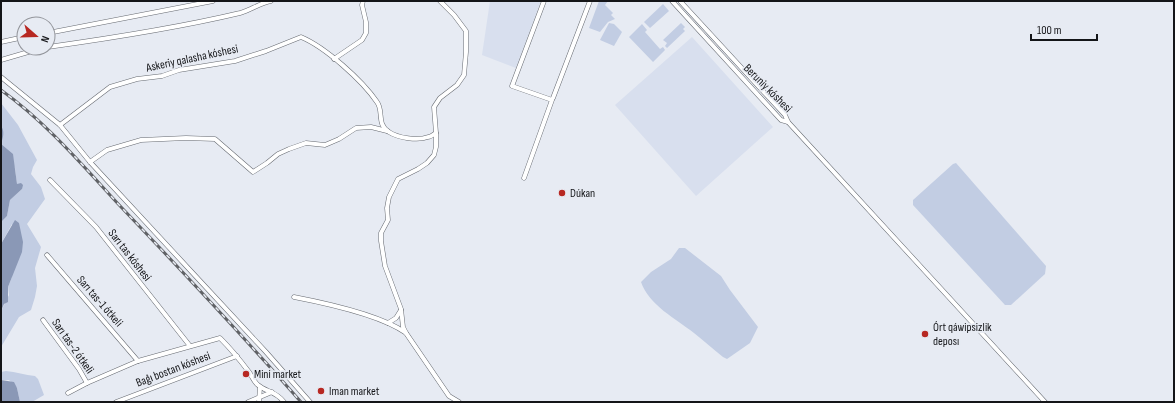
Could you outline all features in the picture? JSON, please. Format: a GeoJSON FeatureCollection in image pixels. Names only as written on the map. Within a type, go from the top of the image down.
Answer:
{"type":"FeatureCollection","features":[{"type":"Feature","properties":{"kind":"street"},"geometry":{"type":"LineString","coordinates":[[56,31],[213,1]]}},
{"type":"Feature","properties":{"kind":"street"},"geometry":{"type":"LineString","coordinates":[[56,46],[130,35],[212,19],[242,12],[262,3],[271,1]]}},
{"type":"Feature","properties":{"kind":"street"},"geometry":{"type":"LineString","coordinates":[[334,59],[362,40],[366,33],[366,22],[362,5],[363,1]]}},
{"type":"Feature","properties":{"kind":"street"},"geometry":{"type":"LineString","coordinates":[[440,1],[454,15],[466,31],[464,75],[457,85],[440,98],[434,107],[436,133],[436,147],[434,155],[427,163],[398,179],[389,197],[387,208],[388,220],[381,233],[381,240],[385,266],[401,309],[406,333],[449,396],[459,402]]}},
{"type":"Feature","properties":{"kind":"street"},"geometry":{"type":"LineString","coordinates":[[544,1],[512,86],[553,99]]}},
{"type":"Feature","properties":{"kind":"street"},"geometry":{"type":"LineString","coordinates":[[524,178],[590,1]]}},
{"type":"Feature","properties":{"kind":"street","name":"Beruniy kóshesi"},"geometry":{"type":"LineString","coordinates":[[672,1],[781,120],[788,122]]}},
{"type":"Feature","properties":{"kind":"street","name":"Beruniy kóshesi"},"geometry":{"type":"LineString","coordinates":[[680,1],[785,115],[788,122]]}},
{"type":"Feature","properties":{"kind":"street","name":"Askeriy qalasha kóshesi"},"geometry":{"type":"LineString","coordinates":[[60,125],[110,86],[137,79],[162,76],[179,70],[235,61],[301,37],[310,41],[334,59],[355,77],[379,103],[381,123],[388,132]]}},
{"type":"Feature","properties":{"kind":"street"},"geometry":{"type":"LineString","coordinates":[[2,40],[16,38]]}},
{"type":"Feature","properties":{"kind":"street"},"geometry":{"type":"LineString","coordinates":[[1,60],[16,56]]}},
{"type":"Feature","properties":{"kind":"street"},"geometry":{"type":"LineString","coordinates":[[734,68],[738,64]]}},
{"type":"Feature","properties":{"kind":"street"},"geometry":{"type":"LineString","coordinates":[[1,77],[60,125],[90,162],[266,352],[310,402]]}},
{"type":"Feature","properties":{"kind":"street"},"geometry":{"type":"LineString","coordinates":[[788,122],[1045,402]]}},
{"type":"Feature","properties":{"kind":"street"},"geometry":{"type":"LineString","coordinates":[[90,162],[107,150],[141,140],[186,138],[215,140],[253,172],[267,164],[278,154],[288,149],[306,143],[325,145],[339,139],[356,128],[371,127],[399,136],[422,138],[436,133]]}},
{"type":"Feature","properties":{"kind":"street","name":"Sarı tas kóshesi"},"geometry":{"type":"LineString","coordinates":[[50,180],[96,227],[190,346]]}},
{"type":"Feature","properties":{"kind":"street","name":"Sarı tas-1 ótkeli"},"geometry":{"type":"LineString","coordinates":[[47,255],[138,361]]}},
{"type":"Feature","properties":{"kind":"street"},"geometry":{"type":"LineString","coordinates":[[294,297],[321,302],[388,323],[406,333]]}},
{"type":"Feature","properties":{"kind":"street"},"geometry":{"type":"LineString","coordinates":[[388,323],[396,318],[401,309]]}},
{"type":"Feature","properties":{"kind":"street","name":"Sarı tas-2 ótkeli"},"geometry":{"type":"LineString","coordinates":[[43,320],[79,369],[87,383]]}},
{"type":"Feature","properties":{"kind":"street"},"geometry":{"type":"LineString","coordinates":[[68,393],[138,361],[220,338],[237,356],[256,384],[272,392],[284,402]]}},
{"type":"Feature","properties":{"kind":"street","name":"Baǵı bostan kóshesi"},"geometry":{"type":"LineString","coordinates":[[116,402],[237,356]]}},
{"type":"Feature","properties":{"kind":"street"},"geometry":{"type":"LineString","coordinates":[[259,402],[260,387]]}},
{"type":"Feature","properties":{"kind":"street"},"geometry":{"type":"LineString","coordinates":[[248,402],[272,392]]}},
{"type":"Feature","properties":{"kind":"shaded area"},"geometry":{"type":"Polygon","coordinates":[[[490,1],[541,1],[516,68],[482,55],[490,1]]]}},
{"type":"Feature","properties":{"kind":"shaded area"},"geometry":{"type":"Polygon","coordinates":[[[599,1],[608,1],[605,5],[613,13],[611,15],[615,19],[608,22],[600,32],[589,28],[599,1]]]}},
{"type":"Feature","properties":{"kind":"shaded area"},"geometry":{"type":"Polygon","coordinates":[[[663,4],[669,11],[650,28],[644,22],[663,4]]]}},
{"type":"Feature","properties":{"kind":"shaded area"},"geometry":{"type":"Polygon","coordinates":[[[609,23],[614,24],[622,32],[614,46],[600,40],[609,23]]]}},
{"type":"Feature","properties":{"kind":"shaded area"},"geometry":{"type":"Polygon","coordinates":[[[681,23],[685,27],[683,29],[685,31],[667,48],[665,46],[667,43],[663,40],[681,23]]]}},
{"type":"Feature","properties":{"kind":"shaded area"},"geometry":{"type":"Polygon","coordinates":[[[642,24],[647,30],[645,32],[660,49],[663,47],[665,50],[653,62],[629,37],[642,24]]]}},
{"type":"Feature","properties":{"kind":"shaded area"},"geometry":{"type":"Polygon","coordinates":[[[692,37],[773,127],[696,196],[615,105],[692,37]]]}},
{"type":"Feature","properties":{"kind":"shaded area"},"geometry":{"type":"Polygon","coordinates":[[[1,103],[18,125],[37,160],[31,174],[41,187],[45,199],[27,224],[41,247],[35,268],[37,286],[35,297],[31,310],[19,317],[1,347],[1,311],[9,295],[8,287],[12,277],[12,224],[1,244],[1,222],[7,216],[10,200],[22,189],[17,185],[15,168],[1,144],[1,103]]]}},
{"type":"Feature","properties":{"kind":"shaded area"},"geometry":{"type":"Polygon","coordinates":[[[1,126],[3,137],[1,144],[1,126]]]}},
{"type":"Feature","properties":{"kind":"shaded area"},"geometry":{"type":"Polygon","coordinates":[[[1,144],[13,154],[17,184],[21,183],[23,185],[22,189],[10,200],[7,216],[1,222],[1,144]]]}},
{"type":"Feature","properties":{"kind":"shaded area"},"geometry":{"type":"Polygon","coordinates":[[[956,163],[1046,266],[1045,274],[1011,305],[1005,305],[913,205],[913,200],[956,163]]]}},
{"type":"Feature","properties":{"kind":"shaded area"},"geometry":{"type":"Polygon","coordinates":[[[15,220],[19,223],[23,242],[22,252],[8,287],[8,302],[4,304],[1,311],[1,244],[15,220]]]}},
{"type":"Feature","properties":{"kind":"shaded area"},"geometry":{"type":"Polygon","coordinates":[[[679,248],[685,248],[721,276],[758,327],[750,343],[727,359],[657,305],[650,298],[641,282],[651,272],[671,259],[679,248]]]}},
{"type":"Feature","properties":{"kind":"shaded area"},"geometry":{"type":"Polygon","coordinates":[[[6,371],[35,376],[38,379],[44,395],[32,402],[20,402],[17,388],[9,380],[1,380],[1,372],[6,371]]]}},
{"type":"Feature","properties":{"kind":"shaded area"},"geometry":{"type":"Polygon","coordinates":[[[1,380],[14,382],[20,402],[1,402],[1,380]]]}},
{"type":"Feature","properties":{"kind":"railway"},"geometry":{"type":"LineString","coordinates":[[1,90],[34,117],[79,161],[213,304],[301,402]]}},
{"type":"Feature","properties":{"kind":"place","name":"Dúkan"},"geometry":{"type":"Point","coordinates":[562,193]}},
{"type":"Feature","properties":{"kind":"place","name":"Órt qáwipsizlik deposı"},"geometry":{"type":"Point","coordinates":[925,334]}},
{"type":"Feature","properties":{"kind":"place","name":"Mini market"},"geometry":{"type":"Point","coordinates":[246,374]}},
{"type":"Feature","properties":{"kind":"place","name":"Iman market"},"geometry":{"type":"Point","coordinates":[321,391]}}]}
